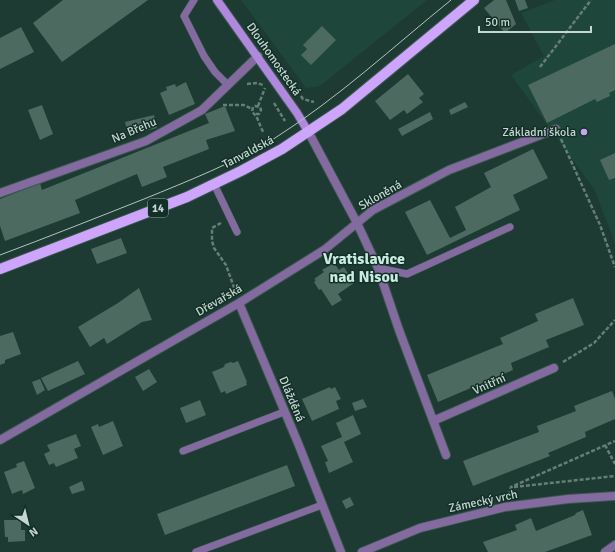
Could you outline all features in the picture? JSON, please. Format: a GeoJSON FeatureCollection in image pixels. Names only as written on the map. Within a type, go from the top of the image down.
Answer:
{"type":"FeatureCollection","features":[{"type":"Feature","properties":{"kind":"main road","name":"Tanvaldská"},"geometry":{"type":"LineString","coordinates":[[0,269],[187,197],[282,149],[309,133],[342,110],[474,0]]}},
{"type":"Feature","properties":{"kind":"street","name":"Dlouhomostecká"},"geometry":{"type":"LineString","coordinates":[[217,0],[258,56],[309,133]]}},
{"type":"Feature","properties":{"kind":"street","name":"Na Břehu"},"geometry":{"type":"LineString","coordinates":[[0,193],[146,141],[202,110],[258,56]]}},
{"type":"Feature","properties":{"kind":"street","name":"Skloněná"},"geometry":{"type":"LineString","coordinates":[[446,455],[399,330],[378,268],[357,222],[373,210],[449,170],[556,129]]}},
{"type":"Feature","properties":{"kind":"street"},"geometry":{"type":"LineString","coordinates":[[309,133],[357,222]]}},
{"type":"Feature","properties":{"kind":"street","name":"Dřevařská"},"geometry":{"type":"LineString","coordinates":[[0,440],[239,303],[324,250],[357,222]]}},
{"type":"Feature","properties":{"kind":"street","name":"Dlážděná"},"geometry":{"type":"LineString","coordinates":[[239,303],[340,552]]}},
{"type":"Feature","properties":{"kind":"street","name":"Vnitřní"},"geometry":{"type":"LineString","coordinates":[[434,421],[554,368]]}},
{"type":"Feature","properties":{"kind":"street","name":"Zámecký vrch"},"geometry":{"type":"LineString","coordinates":[[362,552],[420,528],[505,507],[568,499],[615,496]]}},
{"type":"Feature","properties":{"kind":"street"},"geometry":{"type":"LineString","coordinates":[[605,552],[615,545]]}},
{"type":"Feature","properties":{"kind":"lane"},"geometry":{"type":"LineString","coordinates":[[194,0],[184,16],[204,56],[214,72],[228,85]]}},
{"type":"Feature","properties":{"kind":"lane"},"geometry":{"type":"LineString","coordinates":[[214,184],[237,232]]}},
{"type":"Feature","properties":{"kind":"lane"},"geometry":{"type":"LineString","coordinates":[[378,268],[408,274],[510,227]]}},
{"type":"Feature","properties":{"kind":"lane"},"geometry":{"type":"LineString","coordinates":[[183,452],[284,412]]}},
{"type":"Feature","properties":{"kind":"lane"},"geometry":{"type":"LineString","coordinates":[[196,552],[322,505]]}},
{"type":"Feature","properties":{"kind":"path"},"geometry":{"type":"LineString","coordinates":[[540,67],[591,0]]}},
{"type":"Feature","properties":{"kind":"path"},"geometry":{"type":"LineString","coordinates":[[241,86],[248,83],[262,84],[269,95]]}},
{"type":"Feature","properties":{"kind":"path"},"geometry":{"type":"LineString","coordinates":[[256,114],[260,112],[260,107],[258,106],[265,88]]}},
{"type":"Feature","properties":{"kind":"path"},"geometry":{"type":"LineString","coordinates":[[224,101],[220,105],[244,105],[252,109],[252,112],[256,114],[261,129],[264,133]]}},
{"type":"Feature","properties":{"kind":"path"},"geometry":{"type":"LineString","coordinates":[[273,102],[285,121]]}},
{"type":"Feature","properties":{"kind":"path"},"geometry":{"type":"LineString","coordinates":[[252,109],[253,107],[258,106]]}},
{"type":"Feature","properties":{"kind":"path"},"geometry":{"type":"LineString","coordinates":[[556,129],[600,225],[615,267]]}},
{"type":"Feature","properties":{"kind":"path"},"geometry":{"type":"LineString","coordinates":[[230,218],[212,228],[212,241],[214,248],[226,264],[239,303]]}},
{"type":"Feature","properties":{"kind":"path"},"geometry":{"type":"LineString","coordinates":[[554,368],[594,343],[615,320]]}},
{"type":"Feature","properties":{"kind":"path"},"geometry":{"type":"LineString","coordinates":[[505,507],[512,488],[615,440]]}},
{"type":"Feature","properties":{"kind":"path"},"geometry":{"type":"LineString","coordinates":[[605,445],[615,464]]}},
{"type":"Feature","properties":{"kind":"path"},"geometry":{"type":"LineString","coordinates":[[512,488],[615,476]]}},
{"type":"Feature","properties":{"kind":"shaded area"},"geometry":{"type":"Polygon","coordinates":[[[241,0],[427,0],[320,86],[306,88],[241,0]]]}},
{"type":"Feature","properties":{"kind":"shaded area","name":"Základní škola"},"geometry":{"type":"Polygon","coordinates":[[[555,0],[615,0],[615,243],[594,189],[511,75],[544,56],[521,13],[555,0]]]}},
{"type":"Feature","properties":{"kind":"building"},"geometry":{"type":"Polygon","coordinates":[[[63,0],[148,0],[62,62],[33,23],[63,0]]]}},
{"type":"Feature","properties":{"kind":"building"},"geometry":{"type":"Polygon","coordinates":[[[494,0],[506,0],[516,24],[505,33],[484,8],[494,0]]]}},
{"type":"Feature","properties":{"kind":"building"},"geometry":{"type":"Polygon","coordinates":[[[515,0],[525,0],[528,8],[519,11],[515,0]]]}},
{"type":"Feature","properties":{"kind":"building"},"geometry":{"type":"Polygon","coordinates":[[[322,26],[336,40],[311,65],[301,55],[307,49],[303,45],[322,26]]]}},
{"type":"Feature","properties":{"kind":"building"},"geometry":{"type":"Polygon","coordinates":[[[21,27],[34,52],[0,69],[0,38],[21,27]]]}},
{"type":"Feature","properties":{"kind":"building"},"geometry":{"type":"Polygon","coordinates":[[[615,44],[615,90],[609,93],[610,96],[597,102],[595,99],[547,123],[528,85],[615,44]]]}},
{"type":"Feature","properties":{"kind":"building"},"geometry":{"type":"Polygon","coordinates":[[[408,74],[424,94],[419,98],[423,102],[407,114],[404,110],[390,120],[375,101],[408,74]]]}},
{"type":"Feature","properties":{"kind":"building"},"geometry":{"type":"Polygon","coordinates":[[[186,82],[195,104],[169,115],[160,93],[167,90],[166,87],[175,84],[176,87],[186,82]]]}},
{"type":"Feature","properties":{"kind":"building"},"geometry":{"type":"Polygon","coordinates":[[[465,102],[468,107],[451,115],[449,110],[465,102]]]}},
{"type":"Feature","properties":{"kind":"building"},"geometry":{"type":"Polygon","coordinates":[[[42,105],[53,134],[40,140],[28,110],[42,105]]]}},
{"type":"Feature","properties":{"kind":"building"},"geometry":{"type":"Polygon","coordinates":[[[225,106],[235,131],[206,140],[209,149],[163,167],[167,177],[142,187],[137,174],[75,200],[80,213],[5,241],[0,226],[0,199],[40,183],[42,190],[209,123],[205,114],[225,106]]]}},
{"type":"Feature","properties":{"kind":"building"},"geometry":{"type":"Polygon","coordinates":[[[430,112],[433,119],[402,136],[398,129],[430,112]]]}},
{"type":"Feature","properties":{"kind":"building"},"geometry":{"type":"Polygon","coordinates":[[[154,115],[157,128],[128,135],[125,122],[154,115]]]}},
{"type":"Feature","properties":{"kind":"building"},"geometry":{"type":"Polygon","coordinates":[[[533,149],[548,178],[513,195],[520,210],[427,255],[405,212],[430,200],[450,238],[466,230],[455,207],[491,187],[484,173],[533,149]]]}},
{"type":"Feature","properties":{"kind":"building"},"geometry":{"type":"Polygon","coordinates":[[[615,153],[615,178],[609,180],[600,160],[615,153]]]}},
{"type":"Feature","properties":{"kind":"building"},"geometry":{"type":"Polygon","coordinates":[[[121,238],[127,253],[97,264],[91,249],[121,238]]]}},
{"type":"Feature","properties":{"kind":"building"},"geometry":{"type":"Polygon","coordinates":[[[334,263],[339,270],[344,267],[354,283],[338,294],[342,300],[332,306],[321,289],[319,290],[314,282],[316,280],[314,279],[324,272],[322,270],[334,263]]]}},
{"type":"Feature","properties":{"kind":"building"},"geometry":{"type":"Polygon","coordinates":[[[139,288],[152,320],[142,322],[107,344],[104,338],[90,347],[78,327],[118,303],[139,288]]]}},
{"type":"Feature","properties":{"kind":"building"},"geometry":{"type":"Polygon","coordinates":[[[573,298],[584,325],[546,340],[549,347],[511,363],[513,370],[438,402],[427,375],[503,344],[500,338],[538,321],[535,314],[573,298]]]}},
{"type":"Feature","properties":{"kind":"building"},"geometry":{"type":"Polygon","coordinates":[[[13,332],[21,354],[5,360],[5,363],[0,365],[0,336],[13,332]]]}},
{"type":"Feature","properties":{"kind":"building"},"geometry":{"type":"Polygon","coordinates":[[[78,361],[85,374],[48,391],[41,378],[78,361]]]}},
{"type":"Feature","properties":{"kind":"building"},"geometry":{"type":"Polygon","coordinates":[[[238,361],[247,385],[226,394],[225,391],[221,393],[212,372],[224,367],[225,364],[238,361]]]}},
{"type":"Feature","properties":{"kind":"building"},"geometry":{"type":"Polygon","coordinates":[[[149,369],[157,382],[143,391],[135,377],[149,369]]]}},
{"type":"Feature","properties":{"kind":"building"},"geometry":{"type":"Polygon","coordinates":[[[40,379],[45,390],[37,395],[32,382],[40,379]]]}},
{"type":"Feature","properties":{"kind":"building"},"geometry":{"type":"Polygon","coordinates":[[[330,387],[331,389],[335,387],[341,399],[336,401],[339,409],[312,421],[302,399],[330,387]]]}},
{"type":"Feature","properties":{"kind":"building"},"geometry":{"type":"Polygon","coordinates":[[[612,391],[615,399],[615,419],[585,432],[586,437],[548,453],[550,456],[473,486],[463,461],[539,432],[537,426],[576,411],[574,406],[612,391]]]}},
{"type":"Feature","properties":{"kind":"building"},"geometry":{"type":"Polygon","coordinates":[[[363,399],[367,407],[355,411],[352,403],[363,399]]]}},
{"type":"Feature","properties":{"kind":"building"},"geometry":{"type":"Polygon","coordinates":[[[200,400],[206,415],[186,423],[180,408],[200,400]]]}},
{"type":"Feature","properties":{"kind":"building"},"geometry":{"type":"Polygon","coordinates":[[[353,415],[361,434],[344,442],[353,462],[329,473],[325,462],[328,461],[321,446],[342,437],[336,423],[353,415]]]}},
{"type":"Feature","properties":{"kind":"building"},"geometry":{"type":"Polygon","coordinates":[[[113,421],[123,446],[103,455],[91,427],[98,424],[99,427],[113,421]]]}},
{"type":"Feature","properties":{"kind":"building"},"geometry":{"type":"Polygon","coordinates":[[[76,434],[81,446],[74,449],[78,458],[56,467],[54,463],[49,465],[44,454],[50,451],[47,445],[76,434]]]}},
{"type":"Feature","properties":{"kind":"building"},"geometry":{"type":"Polygon","coordinates":[[[24,461],[35,488],[23,494],[22,490],[12,494],[4,472],[17,467],[16,464],[24,461]]]}},
{"type":"Feature","properties":{"kind":"building"},"geometry":{"type":"Polygon","coordinates":[[[287,465],[295,486],[165,535],[157,514],[287,465]]]}},
{"type":"Feature","properties":{"kind":"building"},"geometry":{"type":"Polygon","coordinates":[[[82,481],[85,490],[72,494],[69,487],[82,481]]]}},
{"type":"Feature","properties":{"kind":"building"},"geometry":{"type":"Polygon","coordinates":[[[350,497],[354,505],[346,509],[342,501],[350,497]]]}},
{"type":"Feature","properties":{"kind":"building"},"geometry":{"type":"Polygon","coordinates":[[[583,510],[592,535],[545,552],[488,552],[483,542],[517,530],[515,525],[531,518],[536,531],[575,515],[583,510]]]}},
{"type":"Feature","properties":{"kind":"building"},"geometry":{"type":"Polygon","coordinates":[[[4,520],[21,520],[21,530],[25,530],[25,541],[8,542],[8,537],[5,537],[4,520]]]}},
{"type":"Feature","properties":{"kind":"tram line"},"geometry":{"type":"LineString","coordinates":[[0,255],[211,171],[275,138],[298,123],[365,72],[451,0]]}},
{"type":"Feature","properties":{"kind":"place","name":"Základní škola"},"geometry":{"type":"Point","coordinates":[584,132]}},
{"type":"Feature","properties":{"kind":"district","name":"Vratislavice nad Nisou"},"geometry":{"type":"Point","coordinates":[364,267]}}]}
